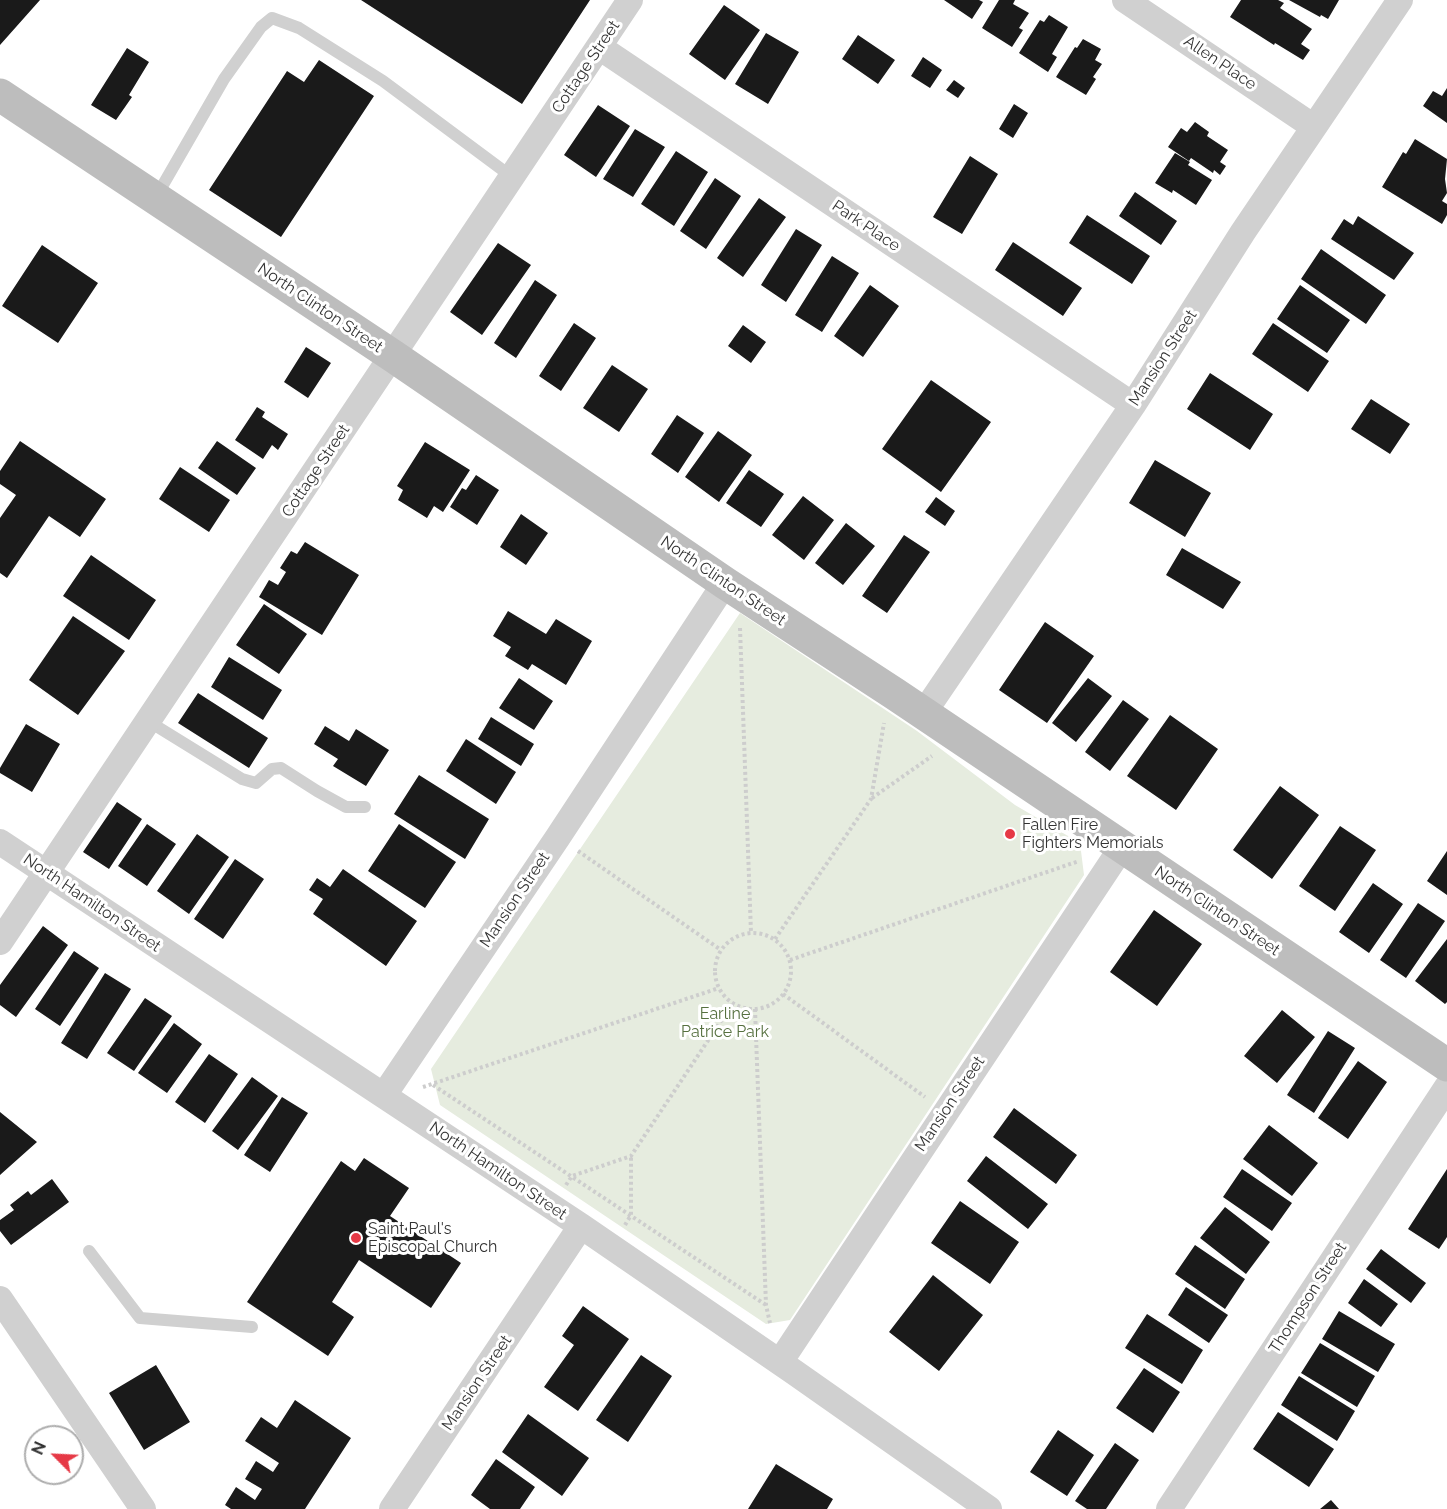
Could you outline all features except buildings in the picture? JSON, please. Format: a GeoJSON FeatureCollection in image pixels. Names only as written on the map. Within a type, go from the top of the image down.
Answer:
{"type":"FeatureCollection","features":[{"type":"Feature","properties":{"kind":"street","name":"Cottage Street"},"geometry":{"type":"LineString","coordinates":[[0,942],[630,0]]}},
{"type":"Feature","properties":{"kind":"street","name":"Allen Place"},"geometry":{"type":"LineString","coordinates":[[1125,0],[1314,126]]}},
{"type":"Feature","properties":{"kind":"street","name":"Mansion Street"},"geometry":{"type":"LineString","coordinates":[[923,714],[1133,405],[1314,126],[1400,0]]}},
{"type":"Feature","properties":{"kind":"street","name":"Park Place"},"geometry":{"type":"LineString","coordinates":[[599,47],[1133,405]]}},
{"type":"Feature","properties":{"kind":"street","name":"North Clinton Street"},"geometry":{"type":"LineString","coordinates":[[0,94],[393,356],[725,584],[1447,1065]]}},
{"type":"Feature","properties":{"kind":"street","name":"Mansion Street"},"geometry":{"type":"LineString","coordinates":[[384,1095],[725,584]]}},
{"type":"Feature","properties":{"kind":"street","name":"North Hamilton Street"},"geometry":{"type":"LineString","coordinates":[[0,842],[581,1226],[989,1509]]}},
{"type":"Feature","properties":{"kind":"street","name":"Mansion Street"},"geometry":{"type":"LineString","coordinates":[[780,1362],[1122,847]]}},
{"type":"Feature","properties":{"kind":"street","name":"Thompson Street"},"geometry":{"type":"LineString","coordinates":[[1169,1509],[1447,1087]]}},
{"type":"Feature","properties":{"kind":"street","name":"Mansion Street"},"geometry":{"type":"LineString","coordinates":[[394,1508],[581,1226]]}},
{"type":"Feature","properties":{"kind":"street"},"geometry":{"type":"LineString","coordinates":[[0,1299],[143,1509]]}},
{"type":"Feature","properties":{"kind":"lane"},"geometry":{"type":"LineString","coordinates":[[155,198],[225,79],[261,27],[272,18],[298,28],[383,81],[512,177]]}},
{"type":"Feature","properties":{"kind":"lane"},"geometry":{"type":"LineString","coordinates":[[148,720],[242,779],[256,783],[272,769],[281,768],[346,807],[365,807]]}},
{"type":"Feature","properties":{"kind":"lane"},"geometry":{"type":"LineString","coordinates":[[89,1251],[140,1318],[252,1327]]}},
{"type":"Feature","properties":{"kind":"path"},"geometry":{"type":"LineString","coordinates":[[725,584],[740,625],[752,933]]}},
{"type":"Feature","properties":{"kind":"path"},"geometry":{"type":"LineString","coordinates":[[871,798],[884,723]]}},
{"type":"Feature","properties":{"kind":"path"},"geometry":{"type":"LineString","coordinates":[[775,939],[871,798],[933,756]]}},
{"type":"Feature","properties":{"kind":"path"},"geometry":{"type":"LineString","coordinates":[[558,837],[721,950]]}},
{"type":"Feature","properties":{"kind":"path"},"geometry":{"type":"LineString","coordinates":[[790,960],[1122,847]]}},
{"type":"Feature","properties":{"kind":"path"},"geometry":{"type":"LineString","coordinates":[[752,933],[764,934],[775,939],[782,945],[790,960],[789,982],[783,993],[776,1001],[755,1009],[733,1003],[719,988],[715,970],[721,950],[734,938],[752,933]]}},
{"type":"Feature","properties":{"kind":"path"},"geometry":{"type":"LineString","coordinates":[[384,1095],[433,1085],[719,988]]}},
{"type":"Feature","properties":{"kind":"path"},"geometry":{"type":"LineString","coordinates":[[783,993],[945,1111]]}},
{"type":"Feature","properties":{"kind":"path"},"geometry":{"type":"LineString","coordinates":[[631,1215],[631,1156],[733,1003]]}},
{"type":"Feature","properties":{"kind":"path"},"geometry":{"type":"LineString","coordinates":[[755,1009],[766,1305],[780,1362]]}},
{"type":"Feature","properties":{"kind":"path"},"geometry":{"type":"LineString","coordinates":[[433,1085],[766,1305]]}},
{"type":"Feature","properties":{"kind":"path"},"geometry":{"type":"LineString","coordinates":[[572,1176],[631,1156]]}},
{"type":"Feature","properties":{"kind":"green space","name":"Earline Patrice Park"},"geometry":{"type":"Polygon","coordinates":[[[740,613],[917,731],[1015,805],[1080,843],[1084,875],[790,1320],[766,1324],[440,1105],[431,1069],[740,613]]]}},
{"type":"Feature","properties":{"kind":"place","name":"Fallen Fire Fighters Memorials"},"geometry":{"type":"Point","coordinates":[1010,834]}},
{"type":"Feature","properties":{"kind":"place","name":"Saint Paul's Episcopal Church"},"geometry":{"type":"Point","coordinates":[356,1238]}}]}
